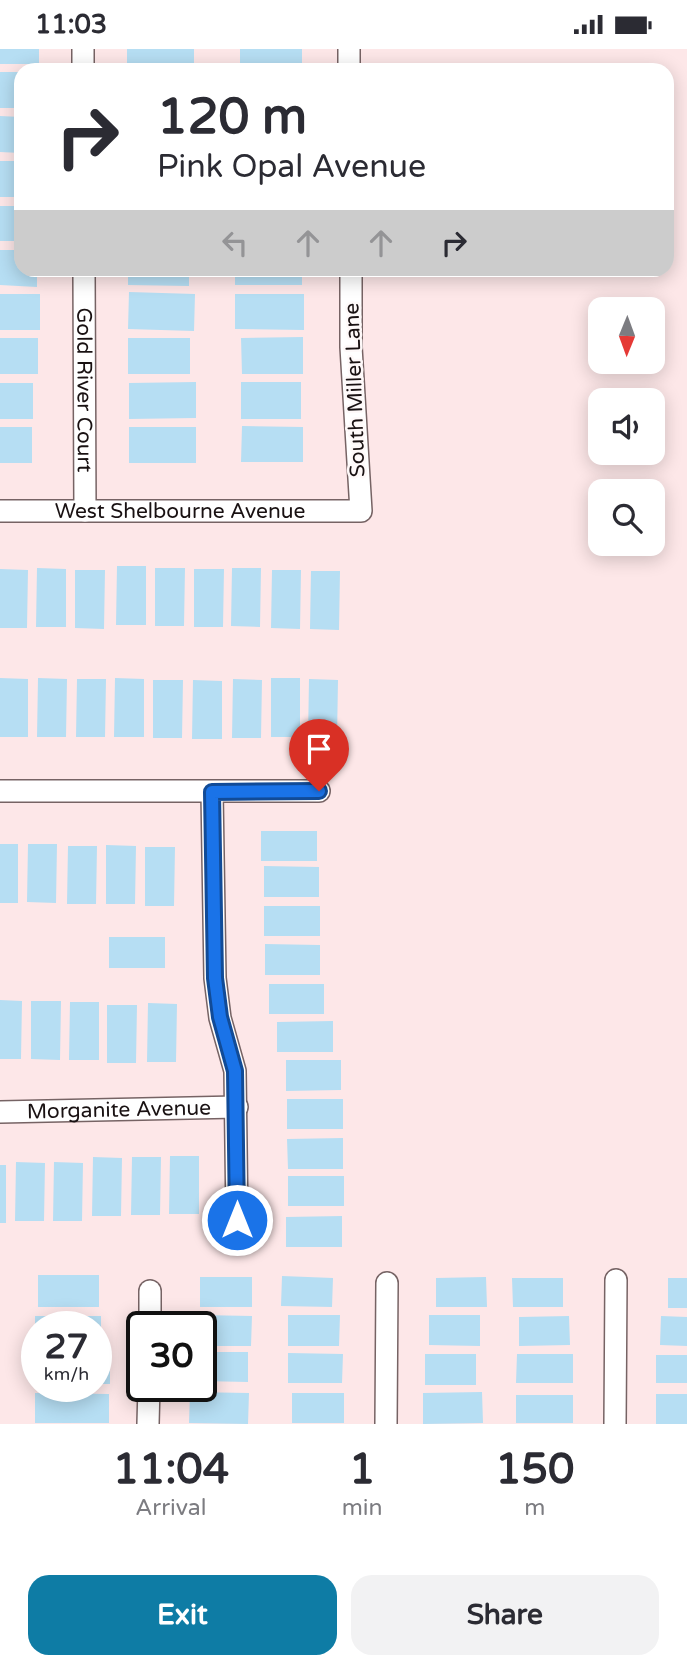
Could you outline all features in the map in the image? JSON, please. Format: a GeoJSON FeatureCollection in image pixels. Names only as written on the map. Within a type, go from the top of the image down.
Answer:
{"type":"FeatureCollection","features":[{"type":"Feature","properties":{"kind":"street","name":"Gold River Court"},"geometry":{"type":"LineString","coordinates":[[84,277],[85,511]]}},
{"type":"Feature","properties":{"kind":"street","name":"South Miller Lane"},"geometry":{"type":"LineString","coordinates":[[351,277],[361,511]]}},
{"type":"Feature","properties":{"kind":"street","name":"West Shelbourne Avenue"},"geometry":{"type":"LineString","coordinates":[[0,511],[361,511]]}},
{"type":"Feature","properties":{"kind":"street"},"geometry":{"type":"LineString","coordinates":[[0,792],[319,791]]}},
{"type":"Feature","properties":{"kind":"street"},"geometry":{"type":"LineString","coordinates":[[212,792],[215,978],[220,1017],[235,1071],[237,1220]]}},
{"type":"Feature","properties":{"kind":"street","name":"Morganite Avenue"},"geometry":{"type":"LineString","coordinates":[[0,1112],[237,1107]]}},
{"type":"Feature","properties":{"kind":"street"},"geometry":{"type":"LineString","coordinates":[[615,1424],[616,1280]]}},
{"type":"Feature","properties":{"kind":"street"},"geometry":{"type":"LineString","coordinates":[[386,1424],[387,1283]]}},
{"type":"Feature","properties":{"kind":"street"},"geometry":{"type":"LineString","coordinates":[[150,1291],[150,1311]]}},
{"type":"Feature","properties":{"kind":"street"},"geometry":{"type":"LineString","coordinates":[[148,1424],[149,1402]]}},
{"type":"Feature","properties":{"kind":"building"},"geometry":{"type":"Polygon","coordinates":[[[0,49],[39,49],[39,63],[0,64],[0,49]]]}},
{"type":"Feature","properties":{"kind":"building"},"geometry":{"type":"Polygon","coordinates":[[[127,49],[194,49],[194,63],[127,63],[127,49]]]}},
{"type":"Feature","properties":{"kind":"building"},"geometry":{"type":"Polygon","coordinates":[[[240,49],[302,49],[302,63],[240,63],[240,49]]]}},
{"type":"Feature","properties":{"kind":"building"},"geometry":{"type":"Polygon","coordinates":[[[0,72],[14,72],[14,108],[0,108],[0,72]]]}},
{"type":"Feature","properties":{"kind":"building"},"geometry":{"type":"Polygon","coordinates":[[[0,116],[14,117],[14,153],[0,152],[0,116]]]}},
{"type":"Feature","properties":{"kind":"building"},"geometry":{"type":"Polygon","coordinates":[[[0,161],[14,161],[14,197],[0,197],[0,161]]]}},
{"type":"Feature","properties":{"kind":"building"},"geometry":{"type":"Polygon","coordinates":[[[0,206],[14,206],[14,241],[0,241],[0,206]]]}},
{"type":"Feature","properties":{"kind":"building"},"geometry":{"type":"Polygon","coordinates":[[[0,250],[14,250],[14,277],[37,277],[37,287],[0,285],[0,250]]]}},
{"type":"Feature","properties":{"kind":"building"},"geometry":{"type":"Polygon","coordinates":[[[128,277],[189,277],[189,286],[128,285],[128,277]]]}},
{"type":"Feature","properties":{"kind":"building"},"geometry":{"type":"Polygon","coordinates":[[[235,277],[302,277],[302,285],[235,285],[235,277]]]}},
{"type":"Feature","properties":{"kind":"building"},"geometry":{"type":"Polygon","coordinates":[[[129,292],[195,294],[194,331],[128,329],[129,292]]]}},
{"type":"Feature","properties":{"kind":"building"},"geometry":{"type":"Polygon","coordinates":[[[0,294],[40,294],[40,330],[0,330],[0,294]]]}},
{"type":"Feature","properties":{"kind":"building"},"geometry":{"type":"Polygon","coordinates":[[[235,294],[304,294],[304,330],[235,329],[235,294]]]}},
{"type":"Feature","properties":{"kind":"building"},"geometry":{"type":"Polygon","coordinates":[[[303,337],[303,374],[242,374],[241,338],[303,337]]]}},
{"type":"Feature","properties":{"kind":"building"},"geometry":{"type":"Polygon","coordinates":[[[0,338],[38,338],[38,374],[0,374],[0,338]]]}},
{"type":"Feature","properties":{"kind":"building"},"geometry":{"type":"Polygon","coordinates":[[[128,338],[190,338],[190,374],[128,374],[128,338]]]}},
{"type":"Feature","properties":{"kind":"building"},"geometry":{"type":"Polygon","coordinates":[[[196,382],[196,418],[129,419],[129,383],[196,382]]]}},
{"type":"Feature","properties":{"kind":"building"},"geometry":{"type":"Polygon","coordinates":[[[241,382],[301,382],[301,419],[241,419],[241,382]]]}},
{"type":"Feature","properties":{"kind":"building"},"geometry":{"type":"Polygon","coordinates":[[[0,383],[33,383],[33,419],[0,419],[0,383]]]}},
{"type":"Feature","properties":{"kind":"building"},"geometry":{"type":"Polygon","coordinates":[[[242,426],[303,427],[303,462],[241,462],[242,426]]]}},
{"type":"Feature","properties":{"kind":"building"},"geometry":{"type":"Polygon","coordinates":[[[0,427],[32,427],[32,463],[0,463],[0,427]]]}},
{"type":"Feature","properties":{"kind":"building"},"geometry":{"type":"Polygon","coordinates":[[[129,427],[196,427],[196,463],[129,463],[129,427]]]}},
{"type":"Feature","properties":{"kind":"building"},"geometry":{"type":"Polygon","coordinates":[[[117,566],[146,566],[146,625],[116,625],[117,566]]]}},
{"type":"Feature","properties":{"kind":"building"},"geometry":{"type":"Polygon","coordinates":[[[37,568],[66,569],[66,627],[36,627],[37,568]]]}},
{"type":"Feature","properties":{"kind":"building"},"geometry":{"type":"Polygon","coordinates":[[[155,568],[185,568],[184,626],[155,626],[155,568]]]}},
{"type":"Feature","properties":{"kind":"building"},"geometry":{"type":"Polygon","coordinates":[[[232,568],[261,568],[260,627],[231,626],[232,568]]]}},
{"type":"Feature","properties":{"kind":"building"},"geometry":{"type":"Polygon","coordinates":[[[0,569],[28,570],[27,628],[0,628],[0,569]]]}},
{"type":"Feature","properties":{"kind":"building"},"geometry":{"type":"Polygon","coordinates":[[[194,569],[224,569],[223,627],[194,627],[194,569]]]}},
{"type":"Feature","properties":{"kind":"building"},"geometry":{"type":"Polygon","coordinates":[[[75,570],[105,570],[104,629],[75,628],[75,570]]]}},
{"type":"Feature","properties":{"kind":"building"},"geometry":{"type":"Polygon","coordinates":[[[272,570],[301,570],[300,629],[271,628],[272,570]]]}},
{"type":"Feature","properties":{"kind":"building"},"geometry":{"type":"Polygon","coordinates":[[[311,571],[340,571],[339,630],[310,629],[311,571]]]}},
{"type":"Feature","properties":{"kind":"building"},"geometry":{"type":"Polygon","coordinates":[[[0,678],[28,679],[28,737],[0,737],[0,678]]]}},
{"type":"Feature","properties":{"kind":"building"},"geometry":{"type":"Polygon","coordinates":[[[38,678],[67,679],[66,737],[37,737],[38,678]]]}},
{"type":"Feature","properties":{"kind":"building"},"geometry":{"type":"Polygon","coordinates":[[[115,678],[144,679],[144,737],[114,737],[115,678]]]}},
{"type":"Feature","properties":{"kind":"building"},"geometry":{"type":"Polygon","coordinates":[[[271,678],[300,678],[300,737],[271,737],[271,678]]]}},
{"type":"Feature","properties":{"kind":"building"},"geometry":{"type":"Polygon","coordinates":[[[77,679],[106,679],[105,737],[76,737],[77,679]]]}},
{"type":"Feature","properties":{"kind":"building"},"geometry":{"type":"Polygon","coordinates":[[[233,679],[262,680],[261,738],[232,738],[233,679]]]}},
{"type":"Feature","properties":{"kind":"building"},"geometry":{"type":"Polygon","coordinates":[[[309,679],[338,680],[337,738],[308,738],[309,679]]]}},
{"type":"Feature","properties":{"kind":"building"},"geometry":{"type":"Polygon","coordinates":[[[153,680],[183,680],[182,738],[153,738],[153,680]]]}},
{"type":"Feature","properties":{"kind":"building"},"geometry":{"type":"Polygon","coordinates":[[[193,680],[222,681],[222,739],[192,739],[193,680]]]}},
{"type":"Feature","properties":{"kind":"building"},"geometry":{"type":"Polygon","coordinates":[[[261,831],[317,831],[317,861],[261,861],[261,831]]]}},
{"type":"Feature","properties":{"kind":"building"},"geometry":{"type":"Polygon","coordinates":[[[0,844],[18,844],[18,903],[0,903],[0,844]]]}},
{"type":"Feature","properties":{"kind":"building"},"geometry":{"type":"Polygon","coordinates":[[[28,844],[57,844],[56,903],[27,902],[28,844]]]}},
{"type":"Feature","properties":{"kind":"building"},"geometry":{"type":"Polygon","coordinates":[[[106,845],[136,846],[135,904],[106,904],[106,845]]]}},
{"type":"Feature","properties":{"kind":"building"},"geometry":{"type":"Polygon","coordinates":[[[68,846],[97,846],[96,904],[67,904],[68,846]]]}},
{"type":"Feature","properties":{"kind":"building"},"geometry":{"type":"Polygon","coordinates":[[[145,847],[175,847],[174,906],[145,906],[145,847]]]}},
{"type":"Feature","properties":{"kind":"building"},"geometry":{"type":"Polygon","coordinates":[[[264,866],[319,867],[319,897],[264,897],[264,866]]]}},
{"type":"Feature","properties":{"kind":"building"},"geometry":{"type":"Polygon","coordinates":[[[264,906],[320,906],[320,936],[264,936],[264,906]]]}},
{"type":"Feature","properties":{"kind":"building"},"geometry":{"type":"Polygon","coordinates":[[[109,937],[165,937],[165,968],[109,968],[109,937]]]}},
{"type":"Feature","properties":{"kind":"building"},"geometry":{"type":"Polygon","coordinates":[[[265,944],[320,945],[320,975],[265,975],[265,944]]]}},
{"type":"Feature","properties":{"kind":"building"},"geometry":{"type":"Polygon","coordinates":[[[269,984],[324,984],[324,1014],[269,1014],[269,984]]]}},
{"type":"Feature","properties":{"kind":"building"},"geometry":{"type":"Polygon","coordinates":[[[0,1000],[22,1001],[21,1059],[0,1059],[0,1000]]]}},
{"type":"Feature","properties":{"kind":"building"},"geometry":{"type":"Polygon","coordinates":[[[31,1001],[61,1001],[60,1060],[31,1059],[31,1001]]]}},
{"type":"Feature","properties":{"kind":"building"},"geometry":{"type":"Polygon","coordinates":[[[70,1002],[99,1002],[99,1060],[69,1060],[70,1002]]]}},
{"type":"Feature","properties":{"kind":"building"},"geometry":{"type":"Polygon","coordinates":[[[148,1003],[177,1004],[176,1062],[147,1062],[148,1003]]]}},
{"type":"Feature","properties":{"kind":"building"},"geometry":{"type":"Polygon","coordinates":[[[107,1005],[137,1005],[136,1063],[107,1063],[107,1005]]]}},
{"type":"Feature","properties":{"kind":"building"},"geometry":{"type":"Polygon","coordinates":[[[333,1021],[333,1052],[277,1052],[277,1022],[333,1021]]]}},
{"type":"Feature","properties":{"kind":"building"},"geometry":{"type":"Polygon","coordinates":[[[286,1060],[341,1060],[341,1090],[286,1091],[286,1060]]]}},
{"type":"Feature","properties":{"kind":"building"},"geometry":{"type":"Polygon","coordinates":[[[287,1099],[343,1099],[343,1129],[287,1129],[287,1099]]]}},
{"type":"Feature","properties":{"kind":"building"},"geometry":{"type":"Polygon","coordinates":[[[343,1138],[343,1169],[288,1169],[287,1139],[343,1138]]]}},
{"type":"Feature","properties":{"kind":"building"},"geometry":{"type":"Polygon","coordinates":[[[170,1156],[199,1156],[199,1214],[169,1214],[170,1156]]]}},
{"type":"Feature","properties":{"kind":"building"},"geometry":{"type":"Polygon","coordinates":[[[93,1157],[122,1158],[121,1216],[92,1216],[93,1157]]]}},
{"type":"Feature","properties":{"kind":"building"},"geometry":{"type":"Polygon","coordinates":[[[132,1157],[161,1157],[160,1215],[131,1215],[132,1157]]]}},
{"type":"Feature","properties":{"kind":"building"},"geometry":{"type":"Polygon","coordinates":[[[16,1162],[45,1163],[44,1221],[15,1221],[16,1162]]]}},
{"type":"Feature","properties":{"kind":"building"},"geometry":{"type":"Polygon","coordinates":[[[54,1162],[83,1163],[82,1221],[53,1221],[54,1162]]]}},
{"type":"Feature","properties":{"kind":"building"},"geometry":{"type":"Polygon","coordinates":[[[0,1165],[6,1165],[6,1223],[0,1223],[0,1165]]]}},
{"type":"Feature","properties":{"kind":"building"},"geometry":{"type":"Polygon","coordinates":[[[288,1176],[344,1176],[344,1206],[288,1206],[288,1176]]]}},
{"type":"Feature","properties":{"kind":"building"},"geometry":{"type":"Polygon","coordinates":[[[342,1216],[342,1247],[286,1247],[286,1217],[342,1216]]]}},
{"type":"Feature","properties":{"kind":"building"},"geometry":{"type":"Polygon","coordinates":[[[38,1275],[99,1275],[99,1307],[38,1307],[38,1275]]]}},
{"type":"Feature","properties":{"kind":"building"},"geometry":{"type":"Polygon","coordinates":[[[282,1276],[333,1278],[332,1307],[281,1306],[282,1276]]]}},
{"type":"Feature","properties":{"kind":"building"},"geometry":{"type":"Polygon","coordinates":[[[200,1277],[252,1277],[252,1307],[200,1307],[200,1277]]]}},
{"type":"Feature","properties":{"kind":"building"},"geometry":{"type":"Polygon","coordinates":[[[486,1277],[487,1307],[436,1307],[436,1278],[486,1277]]]}},
{"type":"Feature","properties":{"kind":"building"},"geometry":{"type":"Polygon","coordinates":[[[512,1278],[563,1278],[563,1307],[513,1307],[512,1278]]]}},
{"type":"Feature","properties":{"kind":"building"},"geometry":{"type":"Polygon","coordinates":[[[668,1278],[687,1278],[687,1308],[668,1308],[668,1278]]]}},
{"type":"Feature","properties":{"kind":"building"},"geometry":{"type":"Polygon","coordinates":[[[217,1315],[252,1316],[251,1346],[217,1346],[217,1315]]]}},
{"type":"Feature","properties":{"kind":"building"},"geometry":{"type":"Polygon","coordinates":[[[288,1315],[340,1315],[339,1346],[288,1346],[288,1315]]]}},
{"type":"Feature","properties":{"kind":"building"},"geometry":{"type":"Polygon","coordinates":[[[429,1315],[480,1315],[480,1346],[429,1345],[429,1315]]]}},
{"type":"Feature","properties":{"kind":"building"},"geometry":{"type":"Polygon","coordinates":[[[569,1316],[570,1345],[519,1346],[519,1317],[569,1316]]]}},
{"type":"Feature","properties":{"kind":"building"},"geometry":{"type":"Polygon","coordinates":[[[661,1316],[687,1317],[687,1346],[660,1345],[661,1316]]]}},
{"type":"Feature","properties":{"kind":"building"},"geometry":{"type":"Polygon","coordinates":[[[217,1352],[248,1352],[248,1382],[217,1381],[217,1352]]]}},
{"type":"Feature","properties":{"kind":"building"},"geometry":{"type":"Polygon","coordinates":[[[288,1353],[343,1354],[342,1383],[288,1383],[288,1353]]]}},
{"type":"Feature","properties":{"kind":"building"},"geometry":{"type":"Polygon","coordinates":[[[425,1354],[476,1354],[476,1385],[425,1385],[425,1354]]]}},
{"type":"Feature","properties":{"kind":"building"},"geometry":{"type":"Polygon","coordinates":[[[517,1354],[573,1354],[573,1383],[516,1383],[517,1354]]]}},
{"type":"Feature","properties":{"kind":"building"},"geometry":{"type":"Polygon","coordinates":[[[656,1355],[687,1355],[687,1383],[656,1383],[656,1355]]]}},
{"type":"Feature","properties":{"kind":"building"},"geometry":{"type":"Polygon","coordinates":[[[217,1392],[249,1393],[248,1424],[189,1423],[190,1402],[217,1402],[217,1392]]]}},
{"type":"Feature","properties":{"kind":"building"},"geometry":{"type":"Polygon","coordinates":[[[482,1392],[483,1423],[423,1424],[423,1393],[482,1392]]]}},
{"type":"Feature","properties":{"kind":"building"},"geometry":{"type":"Polygon","coordinates":[[[292,1393],[344,1393],[344,1423],[292,1423],[292,1393]]]}},
{"type":"Feature","properties":{"kind":"building"},"geometry":{"type":"Polygon","coordinates":[[[656,1394],[687,1394],[687,1424],[656,1424],[656,1394]]]}},
{"type":"Feature","properties":{"kind":"building"},"geometry":{"type":"Polygon","coordinates":[[[516,1395],[573,1395],[573,1423],[516,1423],[516,1395]]]}},
{"type":"Feature","properties":{"kind":"building"},"geometry":{"type":"Polygon","coordinates":[[[35,1402],[109,1402],[109,1423],[35,1423],[35,1402]]]}},
{"type":"Feature","properties":{"kind":"route"},"geometry":{"type":"LineString","coordinates":[[237,1220],[235,1071],[220,1017],[215,978],[212,792],[319,791]]}}]}
